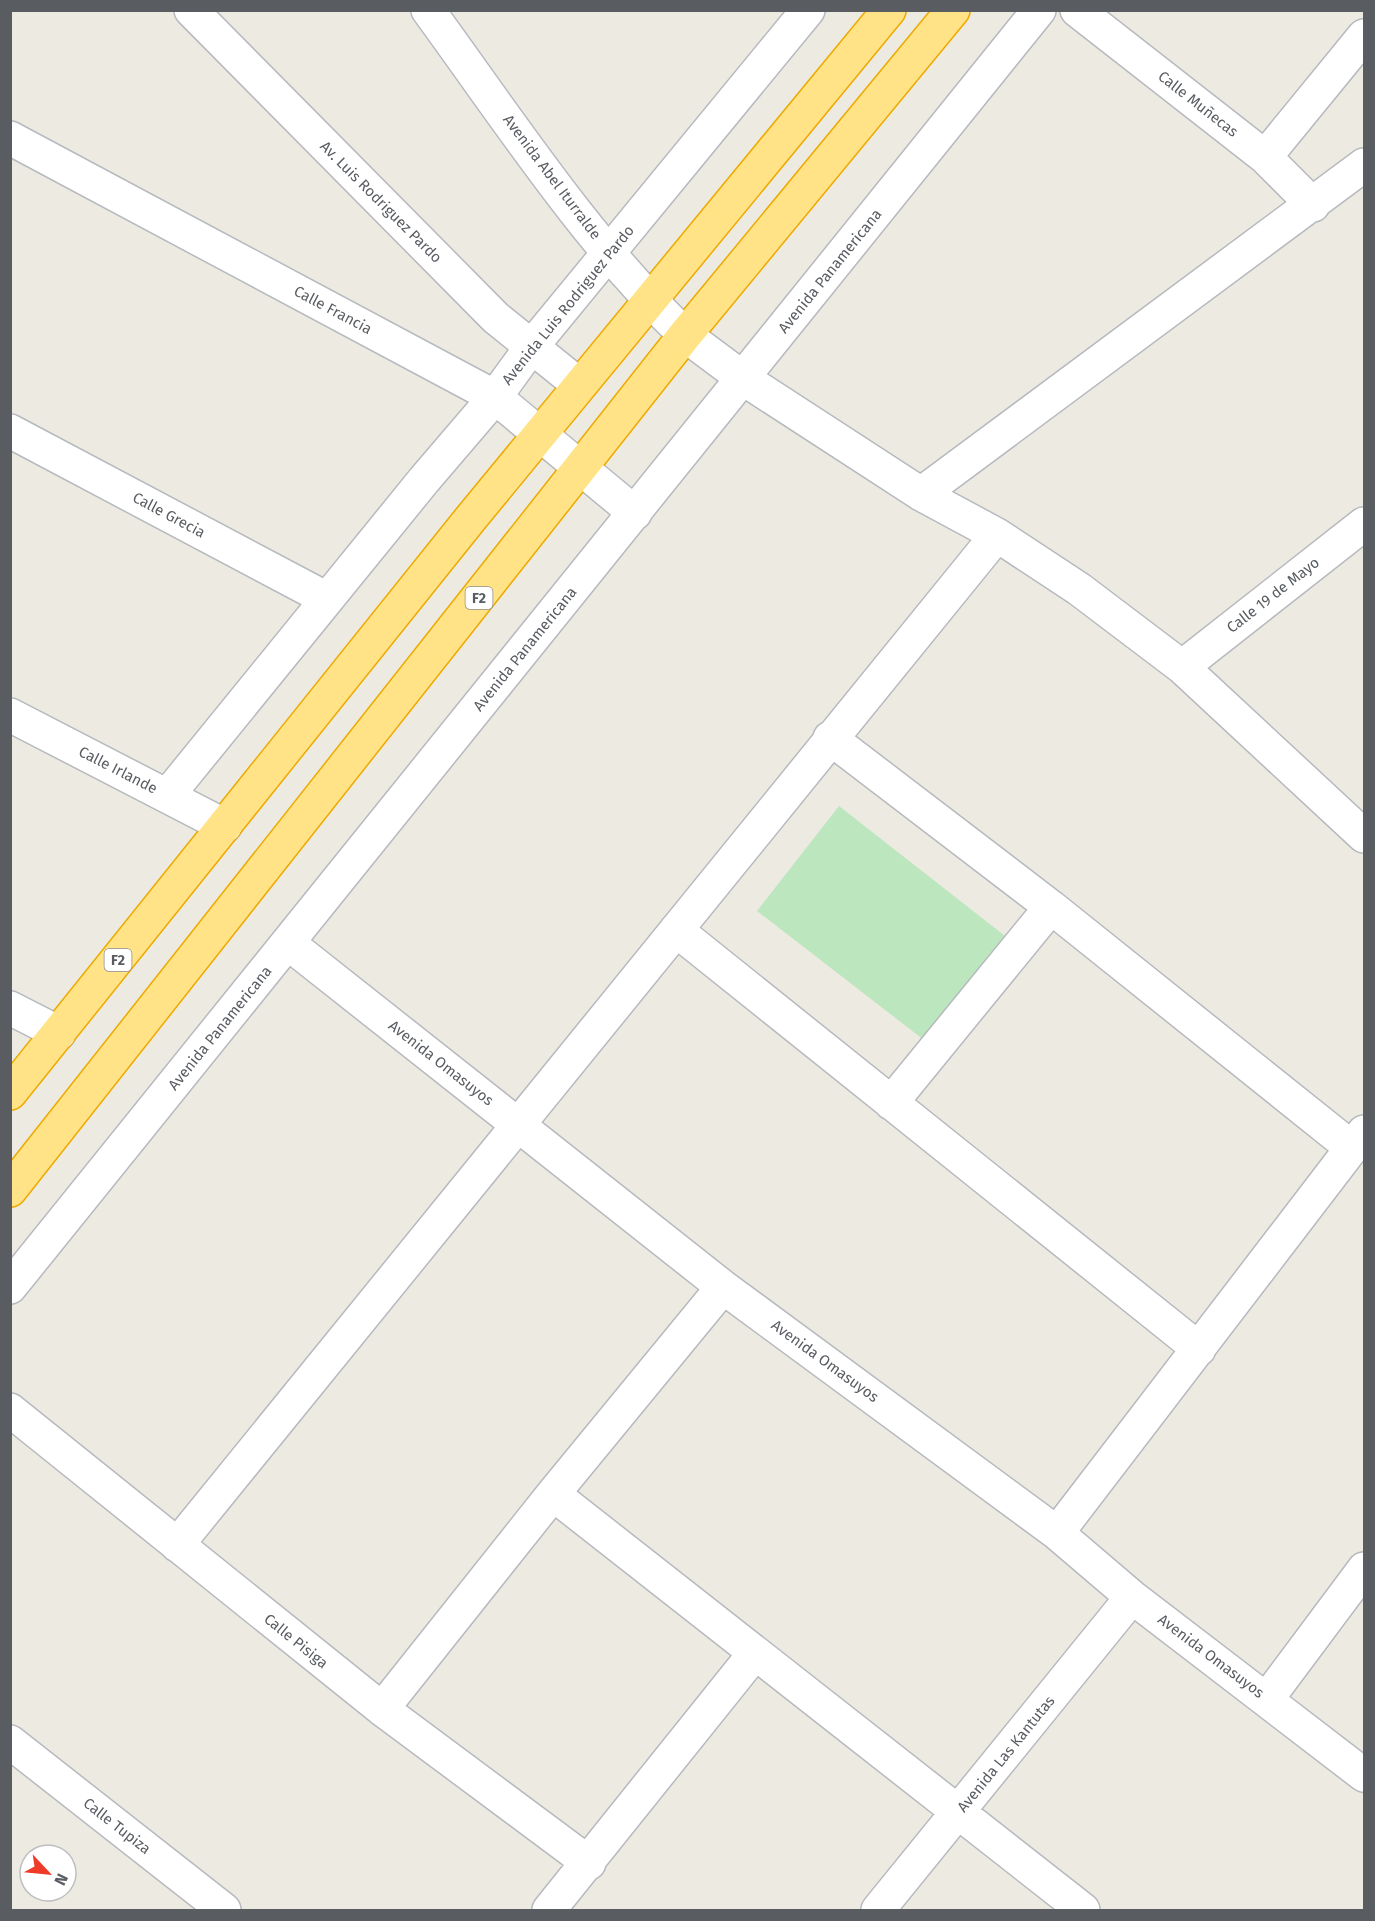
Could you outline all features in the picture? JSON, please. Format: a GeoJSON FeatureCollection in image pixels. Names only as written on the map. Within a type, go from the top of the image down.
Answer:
{"type":"FeatureCollection","features":[{"type":"Feature","properties":{"kind":"highway","name":"F2"},"geometry":{"type":"LineString","coordinates":[[10,1093],[541,434],[578,384],[650,302],[889,10]]}},
{"type":"Feature","properties":{"kind":"highway","name":"F2"},"geometry":{"type":"LineString","coordinates":[[10,1190],[685,335],[953,10]]}},
{"type":"Feature","properties":{"kind":"street","name":"Av. Luis Rodriguez Pardo"},"geometry":{"type":"LineString","coordinates":[[191,10],[496,318],[578,384]]}},
{"type":"Feature","properties":{"kind":"street","name":"Avenida Abel Iturralde"},"geometry":{"type":"LineString","coordinates":[[428,10],[610,252],[650,302],[685,335],[744,379],[921,494],[997,535],[1079,589],[1182,667],[1365,836]]}},
{"type":"Feature","properties":{"kind":"street","name":"Avenida Luis Rodriguez Pardo"},"geometry":{"type":"LineString","coordinates":[[327,599],[495,397],[532,346],[808,10]]}},
{"type":"Feature","properties":{"kind":"street","name":"Avenida Panamericana"},"geometry":{"type":"LineString","coordinates":[[10,1287],[744,379],[1039,10]]}},
{"type":"Feature","properties":{"kind":"street","name":"Calle Muñecas"},"geometry":{"type":"LineString","coordinates":[[1077,10],[1265,157],[1312,205]]}},
{"type":"Feature","properties":{"kind":"street"},"geometry":{"type":"LineString","coordinates":[[1265,157],[1365,36]]}},
{"type":"Feature","properties":{"kind":"street","name":"Calle Francia"},"geometry":{"type":"LineString","coordinates":[[10,138],[495,397],[635,513]]}},
{"type":"Feature","properties":{"kind":"street"},"geometry":{"type":"LineString","coordinates":[[921,494],[1365,165]]}},
{"type":"Feature","properties":{"kind":"street","name":"Calle Grecia"},"geometry":{"type":"LineString","coordinates":[[10,431],[327,599]]}},
{"type":"Feature","properties":{"kind":"street","name":"Calle 19 de Mayo"},"geometry":{"type":"LineString","coordinates":[[1182,667],[1365,524]]}},
{"type":"Feature","properties":{"kind":"street"},"geometry":{"type":"LineString","coordinates":[[177,1545],[997,535]]}},
{"type":"Feature","properties":{"kind":"street"},"geometry":{"type":"LineString","coordinates":[[168,795],[327,599]]}},
{"type":"Feature","properties":{"kind":"street","name":"Calle Irlande"},"geometry":{"type":"LineString","coordinates":[[10,715],[225,826]]}},
{"type":"Feature","properties":{"kind":"street"},"geometry":{"type":"LineString","coordinates":[[830,738],[1358,1140],[1057,1533]]}},
{"type":"Feature","properties":{"kind":"street"},"geometry":{"type":"LineString","coordinates":[[891,1103],[1051,907]]}},
{"type":"Feature","properties":{"kind":"street"},"geometry":{"type":"LineString","coordinates":[[676,930],[1199,1349]]}},
{"type":"Feature","properties":{"kind":"street","name":"Avenida Omasuyos"},"geometry":{"type":"LineString","coordinates":[[288,944],[723,1287],[1057,1533],[1132,1597],[1365,1775]]}},
{"type":"Feature","properties":{"kind":"street"},"geometry":{"type":"LineString","coordinates":[[10,1008],[59,1033]]}},
{"type":"Feature","properties":{"kind":"street"},"geometry":{"type":"LineString","coordinates":[[382,1709],[553,1494],[723,1287]]}},
{"type":"Feature","properties":{"kind":"street","name":"Calle Pisiga"},"geometry":{"type":"LineString","coordinates":[[10,1410],[382,1709],[589,1863]]}},
{"type":"Feature","properties":{"kind":"street"},"geometry":{"type":"LineString","coordinates":[[553,1494],[1083,1911]]}},
{"type":"Feature","properties":{"kind":"street"},"geometry":{"type":"LineString","coordinates":[[1267,1699],[1365,1569]]}},
{"type":"Feature","properties":{"kind":"street","name":"Avenida Las Kantutas"},"geometry":{"type":"LineString","coordinates":[[878,1911],[1132,1597]]}},
{"type":"Feature","properties":{"kind":"street"},"geometry":{"type":"LineString","coordinates":[[549,1911],[755,1653]]}},
{"type":"Feature","properties":{"kind":"street","name":"Calle Tupiza"},"geometry":{"type":"LineString","coordinates":[[10,1742],[224,1911]]}},
{"type":"Feature","properties":{"kind":"green space"},"geometry":{"type":"Polygon","coordinates":[[[839,806],[1005,936],[924,1040],[757,911],[839,806]]]}}]}
